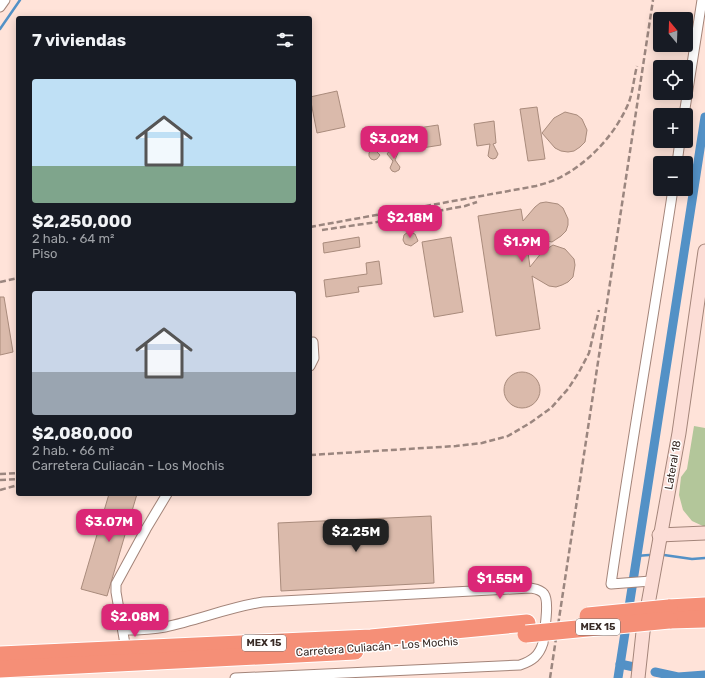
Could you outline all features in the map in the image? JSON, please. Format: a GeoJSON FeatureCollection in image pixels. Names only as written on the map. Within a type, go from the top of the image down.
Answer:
{"type":"FeatureCollection","features":[{"type":"Feature","properties":{"kind":"highway","name":"Carretera Culiacán - Los Mochis"},"geometry":{"type":"LineString","coordinates":[[0,655],[372,638],[527,628],[669,614],[705,606]]}},
{"type":"Feature","properties":{"kind":"highway","name":"Carretera Culiacán - Los Mochis"},"geometry":{"type":"LineString","coordinates":[[669,614],[705,619]]}},
{"type":"Feature","properties":{"kind":"highway","name":"Carretera Culiacán - Los Mochis"},"geometry":{"type":"LineString","coordinates":[[0,669],[17,673],[372,650],[527,628]]}},
{"type":"Feature","properties":{"kind":"street"},"geometry":{"type":"LineString","coordinates":[[0,7],[5,0]]}},
{"type":"Feature","properties":{"kind":"street"},"geometry":{"type":"LineString","coordinates":[[685,108],[702,0]]}},
{"type":"Feature","properties":{"kind":"street"},"geometry":{"type":"LineString","coordinates":[[648,581],[612,584],[624,496],[672,196]]}},
{"type":"Feature","properties":{"kind":"street","name":"Lateral 18"},"geometry":{"type":"LineString","coordinates":[[638,678],[648,581],[659,535],[680,426],[705,251]]}},
{"type":"Feature","properties":{"kind":"street"},"geometry":{"type":"LineString","coordinates":[[312,362],[314,358],[313,342]]}},
{"type":"Feature","properties":{"kind":"street"},"geometry":{"type":"LineString","coordinates":[[126,650],[116,584],[166,496]]}},
{"type":"Feature","properties":{"kind":"street"},"geometry":{"type":"LineString","coordinates":[[659,535],[705,534]]}},
{"type":"Feature","properties":{"kind":"street"},"geometry":{"type":"LineString","coordinates":[[123,630],[148,630],[166,627],[236,606],[263,602],[530,588],[544,593],[547,600],[541,650],[536,657],[529,662],[520,665],[235,678]]}},
{"type":"Feature","properties":{"kind":"green space"},"geometry":{"type":"Polygon","coordinates":[[[694,426],[705,428],[705,527],[692,521],[683,510],[679,495],[681,477],[687,469],[694,426]]]}},
{"type":"Feature","properties":{"kind":"building"},"geometry":{"type":"Polygon","coordinates":[[[337,91],[345,127],[317,133],[312,107],[312,97],[337,91]]]}},
{"type":"Feature","properties":{"kind":"building"},"geometry":{"type":"Polygon","coordinates":[[[537,107],[545,159],[528,161],[520,109],[537,107]]]}},
{"type":"Feature","properties":{"kind":"building"},"geometry":{"type":"Polygon","coordinates":[[[565,112],[577,115],[582,119],[587,130],[585,142],[574,151],[568,152],[555,148],[542,133],[554,118],[565,112]]]}},
{"type":"Feature","properties":{"kind":"building"},"geometry":{"type":"Polygon","coordinates":[[[494,121],[496,143],[493,144],[498,154],[496,158],[493,159],[488,156],[490,144],[477,146],[474,124],[494,121]]]}},
{"type":"Feature","properties":{"kind":"building"},"geometry":{"type":"Polygon","coordinates":[[[438,125],[441,145],[422,148],[418,128],[438,125]]]}},
{"type":"Feature","properties":{"kind":"building"},"geometry":{"type":"Polygon","coordinates":[[[373,136],[377,141],[374,149],[380,155],[374,160],[369,156],[372,149],[367,141],[368,138],[373,136]]]}},
{"type":"Feature","properties":{"kind":"building"},"geometry":{"type":"Polygon","coordinates":[[[394,148],[398,153],[395,160],[400,167],[399,170],[395,172],[390,168],[393,161],[387,154],[394,148]]]}},
{"type":"Feature","properties":{"kind":"building"},"geometry":{"type":"Polygon","coordinates":[[[546,202],[558,204],[563,208],[568,219],[568,225],[566,231],[552,242],[542,240],[525,231],[530,267],[542,252],[553,245],[565,249],[574,259],[575,265],[573,277],[568,282],[556,287],[549,286],[532,276],[540,329],[496,336],[478,216],[521,209],[523,221],[535,207],[540,203],[546,202]]]}},
{"type":"Feature","properties":{"kind":"building"},"geometry":{"type":"Polygon","coordinates":[[[408,232],[415,234],[418,241],[411,246],[405,244],[403,240],[404,235],[408,232]]]}},
{"type":"Feature","properties":{"kind":"building"},"geometry":{"type":"Polygon","coordinates":[[[359,237],[360,247],[324,253],[323,243],[359,237]]]}},
{"type":"Feature","properties":{"kind":"building"},"geometry":{"type":"Polygon","coordinates":[[[451,237],[463,312],[434,317],[422,242],[451,237]]]}},
{"type":"Feature","properties":{"kind":"building"},"geometry":{"type":"Polygon","coordinates":[[[379,261],[382,284],[358,287],[359,292],[326,297],[324,280],[367,274],[366,263],[379,261]]]}},
{"type":"Feature","properties":{"kind":"building"},"geometry":{"type":"Polygon","coordinates":[[[0,297],[4,297],[13,352],[0,355],[0,297]]]}},
{"type":"Feature","properties":{"kind":"building"},"geometry":{"type":"Polygon","coordinates":[[[522,372],[532,375],[537,380],[540,390],[537,400],[532,405],[522,408],[512,405],[507,400],[504,390],[507,380],[512,375],[522,372]]]}},
{"type":"Feature","properties":{"kind":"building"},"geometry":{"type":"Polygon","coordinates":[[[108,496],[136,496],[107,596],[81,589],[108,496]]]}},
{"type":"Feature","properties":{"kind":"building"},"geometry":{"type":"Polygon","coordinates":[[[431,516],[434,583],[281,591],[278,523],[431,516]]]}},
{"type":"Feature","properties":{"kind":"waterway"},"geometry":{"type":"LineString","coordinates":[[0,29],[20,0]]}},
{"type":"Feature","properties":{"kind":"waterway"},"geometry":{"type":"LineString","coordinates":[[618,678],[705,117]]}},
{"type":"Feature","properties":{"kind":"waterway"},"geometry":{"type":"LineString","coordinates":[[636,556],[649,555]]}},
{"type":"Feature","properties":{"kind":"waterway"},"geometry":{"type":"LineString","coordinates":[[664,555],[692,559],[705,558]]}},
{"type":"Feature","properties":{"kind":"waterway"},"geometry":{"type":"LineString","coordinates":[[620,664],[634,667]]}},
{"type":"Feature","properties":{"kind":"waterway"},"geometry":{"type":"LineString","coordinates":[[655,672],[678,677],[705,675]]}},
{"type":"Feature","properties":{"kind":"railway"},"geometry":{"type":"LineString","coordinates":[[550,678],[653,0]]}},
{"type":"Feature","properties":{"kind":"railway"},"geometry":{"type":"LineString","coordinates":[[312,227],[536,186],[557,179],[580,165],[600,147],[617,125],[629,102],[637,66]]}},
{"type":"Feature","properties":{"kind":"railway"},"geometry":{"type":"LineString","coordinates":[[322,230],[377,222],[465,206],[477,202]]}},
{"type":"Feature","properties":{"kind":"railway"},"geometry":{"type":"LineString","coordinates":[[0,282],[16,278]]}},
{"type":"Feature","properties":{"kind":"railway"},"geometry":{"type":"LineString","coordinates":[[312,455],[456,446],[482,443],[508,436],[551,408],[568,389],[589,353],[599,310]]}},
{"type":"Feature","properties":{"kind":"railway"},"geometry":{"type":"LineString","coordinates":[[0,474],[16,473]]}},
{"type":"Feature","properties":{"kind":"railway"},"geometry":{"type":"LineString","coordinates":[[0,480],[16,479]]}},
{"type":"Feature","properties":{"kind":"railway"},"geometry":{"type":"LineString","coordinates":[[0,490],[16,486]]}}]}
